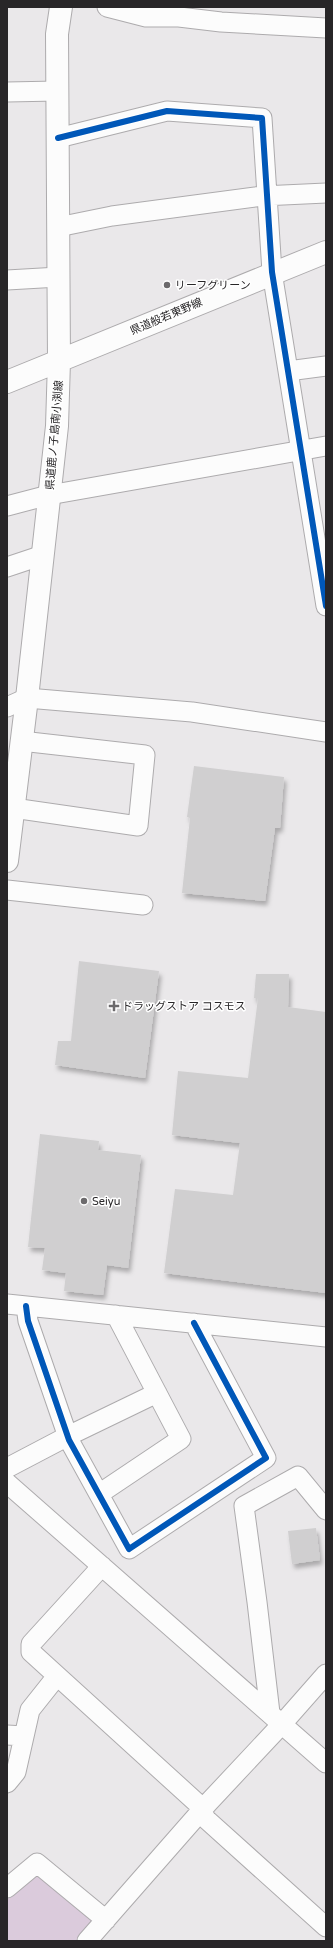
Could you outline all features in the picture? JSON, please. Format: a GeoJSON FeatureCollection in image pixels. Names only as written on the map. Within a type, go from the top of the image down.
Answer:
{"type":"FeatureCollection","features":[{"type":"Feature","properties":{"kind":"main road","name":"県道鹿ノ子島南小渕線"},"geometry":{"type":"LineString","coordinates":[[7,861],[11,814],[22,741],[57,426],[59,277],[57,34],[61,7]]}},
{"type":"Feature","properties":{"kind":"main road","name":"県道般若東野線"},"geometry":{"type":"LineString","coordinates":[[7,382],[272,272],[326,252]]}},
{"type":"Feature","properties":{"kind":"street"},"geometry":{"type":"LineString","coordinates":[[107,7],[146,17],[179,17],[326,28]]}},
{"type":"Feature","properties":{"kind":"street"},"geometry":{"type":"LineString","coordinates":[[7,92],[57,91]]}},
{"type":"Feature","properties":{"kind":"street"},"geometry":{"type":"LineString","coordinates":[[58,138],[167,111],[262,118],[272,272],[300,450],[324,585],[326,606]]}},
{"type":"Feature","properties":{"kind":"street"},"geometry":{"type":"LineString","coordinates":[[58,226],[119,215],[268,196],[326,193]]}},
{"type":"Feature","properties":{"kind":"street"},"geometry":{"type":"LineString","coordinates":[[7,280],[59,277]]}},
{"type":"Feature","properties":{"kind":"street"},"geometry":{"type":"LineString","coordinates":[[288,371],[326,366]]}},
{"type":"Feature","properties":{"kind":"street"},"geometry":{"type":"LineString","coordinates":[[7,506],[49,495],[326,446]]}},
{"type":"Feature","properties":{"kind":"street"},"geometry":{"type":"LineString","coordinates":[[7,567],[42,555]]}},
{"type":"Feature","properties":{"kind":"street"},"geometry":{"type":"LineString","coordinates":[[7,707],[27,698],[192,712],[326,732]]}},
{"type":"Feature","properties":{"kind":"street"},"geometry":{"type":"LineString","coordinates":[[11,814],[138,826],[145,755],[22,741]]}},
{"type":"Feature","properties":{"kind":"street"},"geometry":{"type":"LineString","coordinates":[[7,890],[143,905]]}},
{"type":"Feature","properties":{"kind":"street"},"geometry":{"type":"LineString","coordinates":[[7,1304],[326,1337]]}},
{"type":"Feature","properties":{"kind":"street"},"geometry":{"type":"LineString","coordinates":[[26,1306],[28,1321],[68,1436],[129,1549],[266,1458],[194,1323]]}},
{"type":"Feature","properties":{"kind":"street"},"geometry":{"type":"LineString","coordinates":[[99,1494],[181,1439],[116,1315]]}},
{"type":"Feature","properties":{"kind":"street"},"geometry":{"type":"LineString","coordinates":[[7,1468],[68,1436],[157,1393]]}},
{"type":"Feature","properties":{"kind":"street"},"geometry":{"type":"LineString","coordinates":[[276,1719],[259,1618],[244,1506],[298,1476],[326,1510]]}},
{"type":"Feature","properties":{"kind":"street"},"geometry":{"type":"LineString","coordinates":[[7,1483],[326,1763]]}},
{"type":"Feature","properties":{"kind":"street"},"geometry":{"type":"LineString","coordinates":[[102,1566],[31,1644],[31,1652],[197,1803],[206,1819],[326,1927]]}},
{"type":"Feature","properties":{"kind":"street"},"geometry":{"type":"LineString","coordinates":[[94,1939],[106,1920],[201,1811],[276,1719],[326,1674]]}},
{"type":"Feature","properties":{"kind":"street"},"geometry":{"type":"LineString","coordinates":[[7,1784],[16,1772],[16,1735],[30,1710],[57,1676]]}},
{"type":"Feature","properties":{"kind":"street"},"geometry":{"type":"LineString","coordinates":[[7,1888],[37,1864],[106,1920]]}},
{"type":"Feature","properties":{"kind":"shaded area"},"geometry":{"type":"Polygon","coordinates":[[[36,1866],[102,1920],[84,1941],[7,1941],[7,1893],[36,1866]]]}},
{"type":"Feature","properties":{"kind":"building"},"geometry":{"type":"Polygon","coordinates":[[[194,766],[284,777],[280,828],[275,828],[265,901],[182,893],[190,818],[187,817],[194,766]]]}},
{"type":"Feature","properties":{"kind":"building","name":"ドラッグストア コスモス"},"geometry":{"type":"Polygon","coordinates":[[[79,961],[159,971],[145,1078],[55,1065],[58,1041],[71,1041],[79,961]]]}},
{"type":"Feature","properties":{"kind":"building"},"geometry":{"type":"Polygon","coordinates":[[[256,974],[289,974],[288,1007],[326,1012],[326,1293],[164,1273],[175,1189],[233,1195],[240,1143],[172,1135],[178,1071],[248,1078],[258,998],[254,998],[256,974]]]}},
{"type":"Feature","properties":{"kind":"building","name":"Seiyu"},"geometry":{"type":"Polygon","coordinates":[[[40,1134],[99,1141],[98,1150],[141,1155],[128,1268],[107,1265],[103,1295],[64,1291],[66,1273],[42,1270],[45,1248],[28,1247],[40,1134]]]}},
{"type":"Feature","properties":{"kind":"building"},"geometry":{"type":"Polygon","coordinates":[[[316,1528],[320,1560],[292,1564],[288,1531],[316,1528]]]}},
{"type":"Feature","properties":{"kind":"cycle path"},"geometry":{"type":"LineString","coordinates":[[58,138],[167,111],[262,118],[272,272],[326,606]]}},
{"type":"Feature","properties":{"kind":"cycle path"},"geometry":{"type":"LineString","coordinates":[[26,1306],[28,1321],[69,1440],[129,1549],[266,1458],[194,1323]]}},
{"type":"Feature","properties":{"kind":"place","name":"リーフグリーン"},"geometry":{"type":"Point","coordinates":[167,285]}},
{"type":"Feature","properties":{"kind":"place","name":"ドラッグストア コスモス"},"geometry":{"type":"Point","coordinates":[114,1006]}},
{"type":"Feature","properties":{"kind":"place","name":"Seiyu"},"geometry":{"type":"Point","coordinates":[84,1201]}}]}
